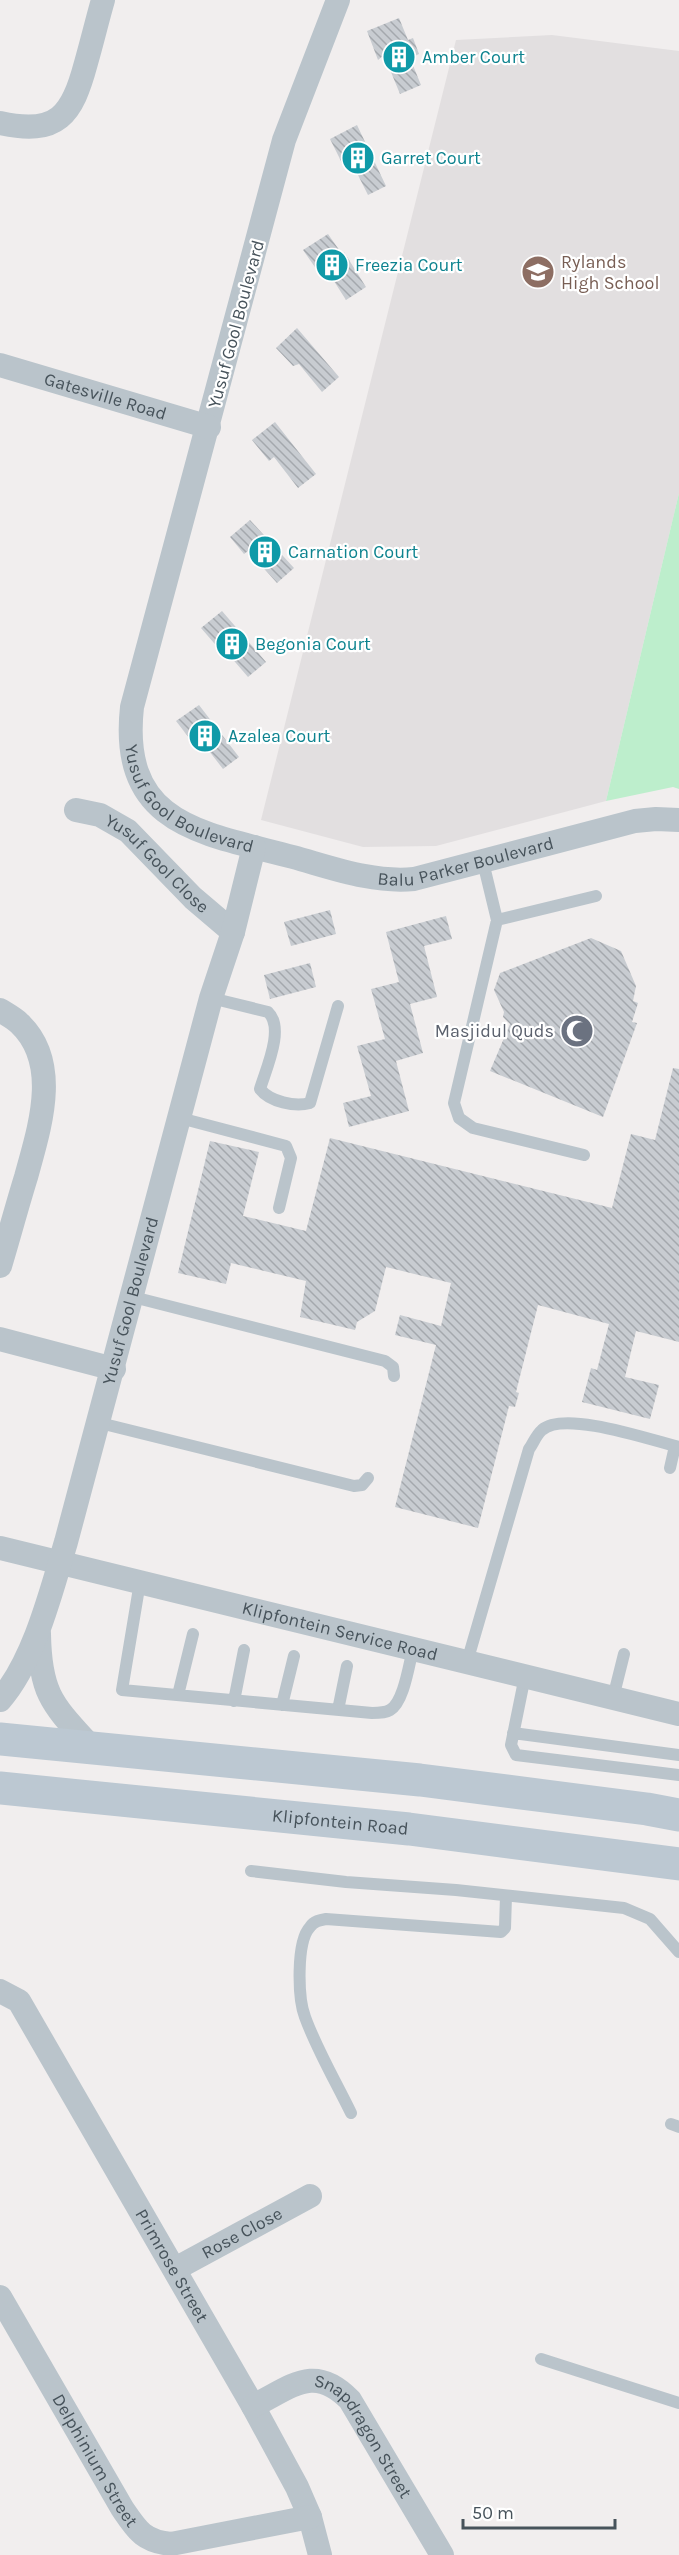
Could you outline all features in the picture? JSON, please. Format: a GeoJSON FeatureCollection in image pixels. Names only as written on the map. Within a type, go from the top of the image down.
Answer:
{"type":"FeatureCollection","features":[{"type":"Feature","properties":{"kind":"main road"},"geometry":{"type":"LineString","coordinates":[[0,1739],[420,1780],[679,1815]]}},
{"type":"Feature","properties":{"kind":"main road","name":"Klipfontein Road"},"geometry":{"type":"LineString","coordinates":[[0,1788],[409,1829],[679,1864]]}},
{"type":"Feature","properties":{"kind":"street"},"geometry":{"type":"LineString","coordinates":[[0,123],[22,128],[41,127],[57,120],[69,109],[78,94],[103,0]]}},
{"type":"Feature","properties":{"kind":"street","name":"Yusuf Gool Boulevard"},"geometry":{"type":"LineString","coordinates":[[0,1700],[19,1674],[39,1629],[60,1563],[100,1423],[254,847],[189,828],[160,806],[140,778],[132,758],[129,735],[132,707],[285,140],[338,0]]}},
{"type":"Feature","properties":{"kind":"street","name":"Gatesville Road"},"geometry":{"type":"LineString","coordinates":[[0,365],[209,427]]}},
{"type":"Feature","properties":{"kind":"street","name":"Yusuf Gool Close"},"geometry":{"type":"LineString","coordinates":[[76,810],[100,815],[128,831],[193,898],[233,932]]}},
{"type":"Feature","properties":{"kind":"street","name":"Balu Parker Boulevard"},"geometry":{"type":"LineString","coordinates":[[254,847],[377,880],[414,879],[635,821],[679,820]]}},
{"type":"Feature","properties":{"kind":"street"},"geometry":{"type":"LineString","coordinates":[[0,1010],[19,1023],[32,1040],[44,1080],[44,1106],[0,1266]]}},
{"type":"Feature","properties":{"kind":"street"},"geometry":{"type":"LineString","coordinates":[[0,1339],[114,1369]]}},
{"type":"Feature","properties":{"kind":"street","name":"Klipfontein Service Road"},"geometry":{"type":"LineString","coordinates":[[0,1548],[679,1714]]}},
{"type":"Feature","properties":{"kind":"street","name":"Yusuf Gool Boulevard"},"geometry":{"type":"LineString","coordinates":[[39,1629],[41,1670],[50,1698],[92,1748]]}},
{"type":"Feature","properties":{"kind":"street","name":"Primrose Street"},"geometry":{"type":"LineString","coordinates":[[0,1991],[19,2001],[253,2406],[297,2487],[310,2517],[320,2555]]}},
{"type":"Feature","properties":{"kind":"street","name":"Rose Close"},"geometry":{"type":"LineString","coordinates":[[175,2269],[310,2196]]}},
{"type":"Feature","properties":{"kind":"street","name":"Delphinium Street"},"geometry":{"type":"LineString","coordinates":[[0,2297],[122,2508],[143,2536],[171,2544],[310,2517]]}},
{"type":"Feature","properties":{"kind":"street","name":"Snapdragon Street"},"geometry":{"type":"LineString","coordinates":[[253,2406],[298,2384],[312,2380],[328,2382],[338,2388],[350,2400],[442,2555]]}},
{"type":"Feature","properties":{"kind":"lane"},"geometry":{"type":"LineString","coordinates":[[483,862],[497,920],[454,1095],[455,1110],[465,1124],[473,1128],[584,1155]]}},
{"type":"Feature","properties":{"kind":"lane"},"geometry":{"type":"LineString","coordinates":[[497,920],[596,896]]}},
{"type":"Feature","properties":{"kind":"lane"},"geometry":{"type":"LineString","coordinates":[[212,998],[268,1012],[275,1018],[277,1031],[260,1089],[271,1099],[304,1105],[310,1103],[338,1006]]}},
{"type":"Feature","properties":{"kind":"lane"},"geometry":{"type":"LineString","coordinates":[[180,1119],[286,1146],[291,1158],[279,1208]]}},
{"type":"Feature","properties":{"kind":"lane"},"geometry":{"type":"LineString","coordinates":[[133,1297],[386,1361],[393,1367],[394,1376]]}},
{"type":"Feature","properties":{"kind":"lane"},"geometry":{"type":"LineString","coordinates":[[100,1423],[354,1486],[363,1485],[368,1478]]}},
{"type":"Feature","properties":{"kind":"lane"},"geometry":{"type":"LineString","coordinates":[[467,1662],[529,1449],[542,1429],[558,1424],[583,1423],[677,1446],[670,1468]]}},
{"type":"Feature","properties":{"kind":"lane"},"geometry":{"type":"LineString","coordinates":[[140,1582],[122,1690],[338,1710],[388,1712],[397,1705],[412,1649]]}},
{"type":"Feature","properties":{"kind":"lane"},"geometry":{"type":"LineString","coordinates":[[178,1695],[193,1634]]}},
{"type":"Feature","properties":{"kind":"lane"},"geometry":{"type":"LineString","coordinates":[[234,1701],[244,1650]]}},
{"type":"Feature","properties":{"kind":"lane"},"geometry":{"type":"LineString","coordinates":[[613,1698],[624,1654]]}},
{"type":"Feature","properties":{"kind":"lane"},"geometry":{"type":"LineString","coordinates":[[282,1705],[294,1656]]}},
{"type":"Feature","properties":{"kind":"lane"},"geometry":{"type":"LineString","coordinates":[[338,1710],[347,1666]]}},
{"type":"Feature","properties":{"kind":"lane"},"geometry":{"type":"LineString","coordinates":[[525,1676],[511,1745],[516,1755],[679,1775]]}},
{"type":"Feature","properties":{"kind":"lane"},"geometry":{"type":"LineString","coordinates":[[513,1733],[679,1755]]}},
{"type":"Feature","properties":{"kind":"lane"},"geometry":{"type":"LineString","coordinates":[[252,1871],[631,1911],[650,1919],[679,1952]]}},
{"type":"Feature","properties":{"kind":"lane"},"geometry":{"type":"LineString","coordinates":[[351,2113],[302,2008],[301,1954],[302,1944],[310,1926],[326,1919],[501,1932],[505,1928],[506,1896]]}},
{"type":"Feature","properties":{"kind":"lane"},"geometry":{"type":"LineString","coordinates":[[541,2359],[679,2403]]}},
{"type":"Feature","properties":{"kind":"shaded area","name":"Rylands High School"},"geometry":{"type":"Polygon","coordinates":[[[552,35],[679,51],[679,493],[606,801],[436,846],[363,847],[261,820],[456,40],[552,35]]]}},
{"type":"Feature","properties":{"kind":"green space"},"geometry":{"type":"Polygon","coordinates":[[[679,493],[679,789],[673,787],[606,801],[679,493]]]}},
{"type":"Feature","properties":{"kind":"building","name":"Amber Court"},"geometry":{"type":"Polygon","coordinates":[[[399,18],[408,40],[413,38],[419,54],[410,58],[421,85],[400,94],[384,55],[378,60],[367,31],[399,18]]]}},
{"type":"Feature","properties":{"kind":"building","name":"Garret Court"},"geometry":{"type":"Polygon","coordinates":[[[357,125],[386,186],[368,195],[352,163],[344,167],[330,139],[357,125]]]}},
{"type":"Feature","properties":{"kind":"building","name":"Freezia Court"},"geometry":{"type":"Polygon","coordinates":[[[328,234],[342,254],[344,252],[366,287],[346,300],[325,267],[317,270],[303,250],[328,234]]]}},
{"type":"Feature","properties":{"kind":"building"},"geometry":{"type":"Polygon","coordinates":[[[297,328],[339,377],[322,392],[299,364],[293,366],[276,348],[297,328]]]}},
{"type":"Feature","properties":{"kind":"building"},"geometry":{"type":"Polygon","coordinates":[[[275,422],[316,474],[298,488],[274,457],[269,461],[252,440],[275,422]]]}},
{"type":"Feature","properties":{"kind":"building","name":"Carnation Court"},"geometry":{"type":"Polygon","coordinates":[[[250,520],[294,568],[277,583],[248,551],[244,554],[230,537],[250,520]]]}},
{"type":"Feature","properties":{"kind":"building","name":"Begonia Court"},"geometry":{"type":"Polygon","coordinates":[[[222,611],[266,662],[248,677],[223,648],[220,650],[201,628],[222,611]]]}},
{"type":"Feature","properties":{"kind":"building","name":"Azalea Court"},"geometry":{"type":"Polygon","coordinates":[[[199,705],[239,757],[223,769],[199,738],[193,743],[176,721],[199,705]]]}},
{"type":"Feature","properties":{"kind":"building"},"geometry":{"type":"Polygon","coordinates":[[[330,910],[336,934],[291,946],[284,922],[330,910]]]}},
{"type":"Feature","properties":{"kind":"building"},"geometry":{"type":"Polygon","coordinates":[[[446,916],[452,939],[424,946],[437,997],[410,1004],[423,1053],[396,1061],[409,1111],[349,1127],[343,1103],[371,1096],[357,1046],[385,1039],[371,989],[399,982],[386,932],[446,916]]]}},
{"type":"Feature","properties":{"kind":"building","name":"Masjidul Quds"},"geometry":{"type":"Polygon","coordinates":[[[591,938],[621,951],[636,986],[633,1001],[638,1003],[632,1022],[637,1023],[603,1117],[490,1071],[510,1024],[503,1017],[504,1012],[494,990],[500,973],[591,938]]]}},
{"type":"Feature","properties":{"kind":"building"},"geometry":{"type":"Polygon","coordinates":[[[310,963],[316,987],[270,999],[264,975],[310,963]]]}},
{"type":"Feature","properties":{"kind":"building"},"geometry":{"type":"Polygon","coordinates":[[[673,1068],[679,1069],[679,1342],[636,1331],[625,1377],[659,1385],[650,1419],[582,1402],[591,1368],[597,1370],[609,1324],[538,1305],[516,1392],[519,1393],[515,1407],[509,1406],[478,1528],[395,1507],[436,1345],[395,1335],[400,1315],[441,1326],[451,1283],[386,1267],[375,1311],[357,1322],[355,1330],[300,1317],[306,1281],[231,1263],[226,1284],[178,1273],[210,1141],[259,1152],[243,1216],[306,1231],[330,1138],[612,1208],[631,1134],[655,1140],[673,1068]]]}},
{"type":"Feature","properties":{"kind":"place","name":"Amber Court"},"geometry":{"type":"Point","coordinates":[399,57]}},
{"type":"Feature","properties":{"kind":"place","name":"Garret Court"},"geometry":{"type":"Point","coordinates":[358,158]}},
{"type":"Feature","properties":{"kind":"place","name":"Freezia Court"},"geometry":{"type":"Point","coordinates":[332,265]}},
{"type":"Feature","properties":{"kind":"place","name":"Rylands High School"},"geometry":{"type":"Point","coordinates":[538,272]}},
{"type":"Feature","properties":{"kind":"place","name":"Carnation Court"},"geometry":{"type":"Point","coordinates":[265,552]}},
{"type":"Feature","properties":{"kind":"place","name":"Begonia Court"},"geometry":{"type":"Point","coordinates":[232,644]}},
{"type":"Feature","properties":{"kind":"place","name":"Azalea Court"},"geometry":{"type":"Point","coordinates":[205,736]}},
{"type":"Feature","properties":{"kind":"place","name":"Masjidul Quds"},"geometry":{"type":"Point","coordinates":[577,1031]}}]}
